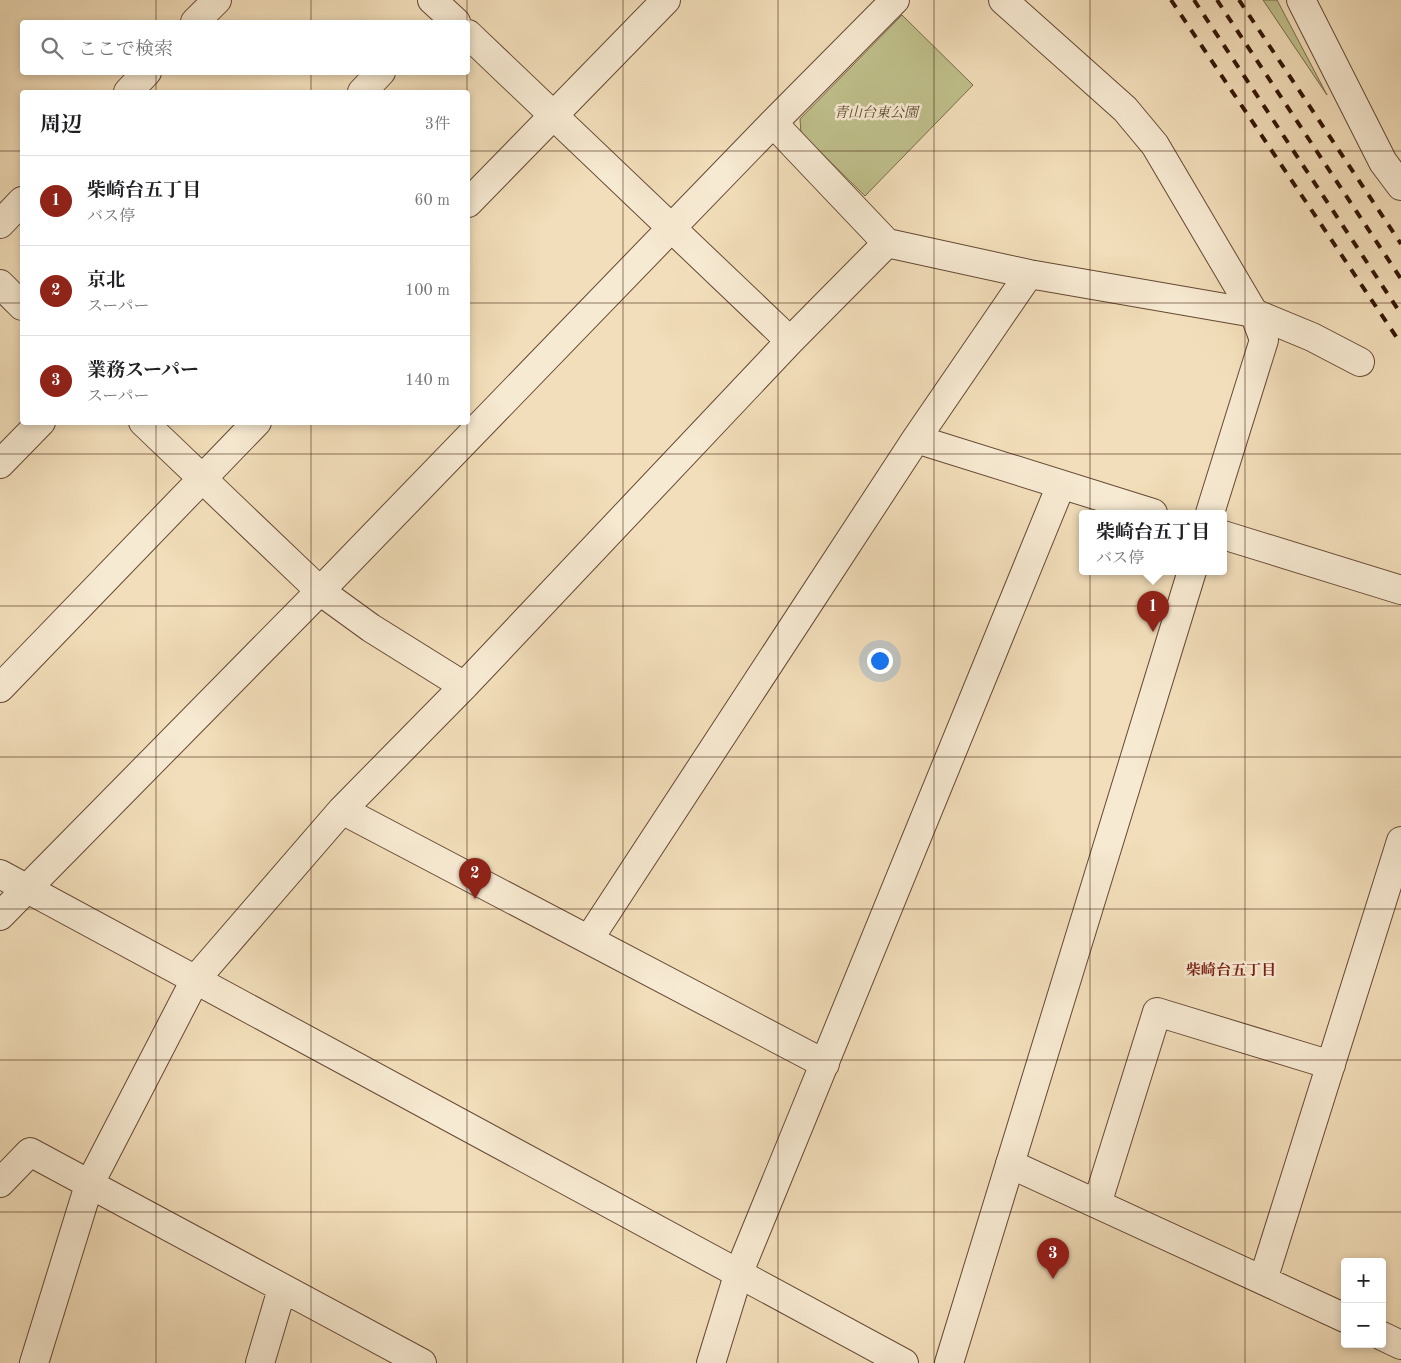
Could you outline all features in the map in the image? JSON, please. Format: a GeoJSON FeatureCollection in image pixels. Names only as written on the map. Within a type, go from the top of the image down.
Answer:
{"type":"FeatureCollection","features":[{"type":"Feature","properties":{"kind":"street"},"geometry":{"type":"LineString","coordinates":[[197,20],[217,0]]}},
{"type":"Feature","properties":{"kind":"street"},"geometry":{"type":"LineString","coordinates":[[470,201],[666,0]]}},
{"type":"Feature","properties":{"kind":"street"},"geometry":{"type":"LineString","coordinates":[[0,916],[320,591],[773,123],[895,0]]}},
{"type":"Feature","properties":{"kind":"street"},"geometry":{"type":"LineString","coordinates":[[1003,0],[1125,109],[1143,130],[1155,145],[1254,313],[1264,340],[1211,510]]}},
{"type":"Feature","properties":{"kind":"street"},"geometry":{"type":"LineString","coordinates":[[1301,0],[1383,162],[1401,186]]}},
{"type":"Feature","properties":{"kind":"street"},"geometry":{"type":"LineString","coordinates":[[470,36],[790,341]]}},
{"type":"Feature","properties":{"kind":"street"},"geometry":{"type":"LineString","coordinates":[[130,90],[144,75]]}},
{"type":"Feature","properties":{"kind":"street"},"geometry":{"type":"LineString","coordinates":[[364,90],[378,75]]}},
{"type":"Feature","properties":{"kind":"street"},"geometry":{"type":"LineString","coordinates":[[773,123],[887,243],[1028,274],[1254,313],[1312,337],[1360,362]]}},
{"type":"Feature","properties":{"kind":"street"},"geometry":{"type":"LineString","coordinates":[[0,224],[20,203]]}},
{"type":"Feature","properties":{"kind":"street"},"geometry":{"type":"LineString","coordinates":[[34,1363],[89,1185],[195,980],[342,810],[464,686],[790,341],[887,243]]}},
{"type":"Feature","properties":{"kind":"street"},"geometry":{"type":"LineString","coordinates":[[589,940],[916,438],[1028,274]]}},
{"type":"Feature","properties":{"kind":"street"},"geometry":{"type":"LineString","coordinates":[[0,284],[20,304]]}},
{"type":"Feature","properties":{"kind":"street"},"geometry":{"type":"LineString","coordinates":[[0,464],[38,425]]}},
{"type":"Feature","properties":{"kind":"street"},"geometry":{"type":"LineString","coordinates":[[146,425],[320,591],[371,628],[464,686]]}},
{"type":"Feature","properties":{"kind":"street"},"geometry":{"type":"LineString","coordinates":[[0,688],[254,425]]}},
{"type":"Feature","properties":{"kind":"street"},"geometry":{"type":"LineString","coordinates":[[916,438],[1143,510]]}},
{"type":"Feature","properties":{"kind":"street"},"geometry":{"type":"LineString","coordinates":[[711,1363],[739,1272],[1061,484]]}},
{"type":"Feature","properties":{"kind":"street"},"geometry":{"type":"LineString","coordinates":[[1227,536],[1401,590]]}},
{"type":"Feature","properties":{"kind":"street"},"geometry":{"type":"LineString","coordinates":[[949,1363],[1191,575]]}},
{"type":"Feature","properties":{"kind":"street"},"geometry":{"type":"LineString","coordinates":[[342,810],[825,1064]]}},
{"type":"Feature","properties":{"kind":"street"},"geometry":{"type":"LineString","coordinates":[[1263,1280],[1401,841]]}},
{"type":"Feature","properties":{"kind":"street"},"geometry":{"type":"LineString","coordinates":[[0,874],[739,1272],[904,1363]]}},
{"type":"Feature","properties":{"kind":"street"},"geometry":{"type":"LineString","coordinates":[[1096,1204],[1157,1012],[1330,1065]]}},
{"type":"Feature","properties":{"kind":"street"},"geometry":{"type":"LineString","coordinates":[[0,1183],[30,1152],[422,1363]]}},
{"type":"Feature","properties":{"kind":"street"},"geometry":{"type":"LineString","coordinates":[[1010,1164],[1341,1316]]}},
{"type":"Feature","properties":{"kind":"street"},"geometry":{"type":"LineString","coordinates":[[260,1363],[282,1289]]}},
{"type":"Feature","properties":{"kind":"street"},"geometry":{"type":"LineString","coordinates":[[1386,1338],[1401,1345]]}},
{"type":"Feature","properties":{"kind":"green space"},"geometry":{"type":"Polygon","coordinates":[[[1263,0],[1277,0],[1327,95],[1263,0]]]}},
{"type":"Feature","properties":{"kind":"green space","name":"青山台東公園"},"geometry":{"type":"Polygon","coordinates":[[[902,15],[973,85],[865,196],[801,133],[800,119],[902,15]]]}},
{"type":"Feature","properties":{"kind":"railway"},"geometry":{"type":"LineString","coordinates":[[1171,0],[1401,344]]}},
{"type":"Feature","properties":{"kind":"railway"},"geometry":{"type":"LineString","coordinates":[[1194,0],[1401,314]]}},
{"type":"Feature","properties":{"kind":"railway"},"geometry":{"type":"LineString","coordinates":[[1217,0],[1401,279]]}},
{"type":"Feature","properties":{"kind":"railway"},"geometry":{"type":"LineString","coordinates":[[1239,0],[1401,244]]}},
{"type":"Feature","properties":{"kind":"place","name":"柴崎台五丁目"},"geometry":{"type":"Point","coordinates":[1153,632]}},
{"type":"Feature","properties":{"kind":"place","name":"京北"},"geometry":{"type":"Point","coordinates":[475,899]}},
{"type":"Feature","properties":{"kind":"place","name":"業務スーパー"},"geometry":{"type":"Point","coordinates":[1053,1279]}},
{"type":"Feature","properties":{"kind":"district","name":"柴崎台五丁目"},"geometry":{"type":"Point","coordinates":[1231,971]}}]}
